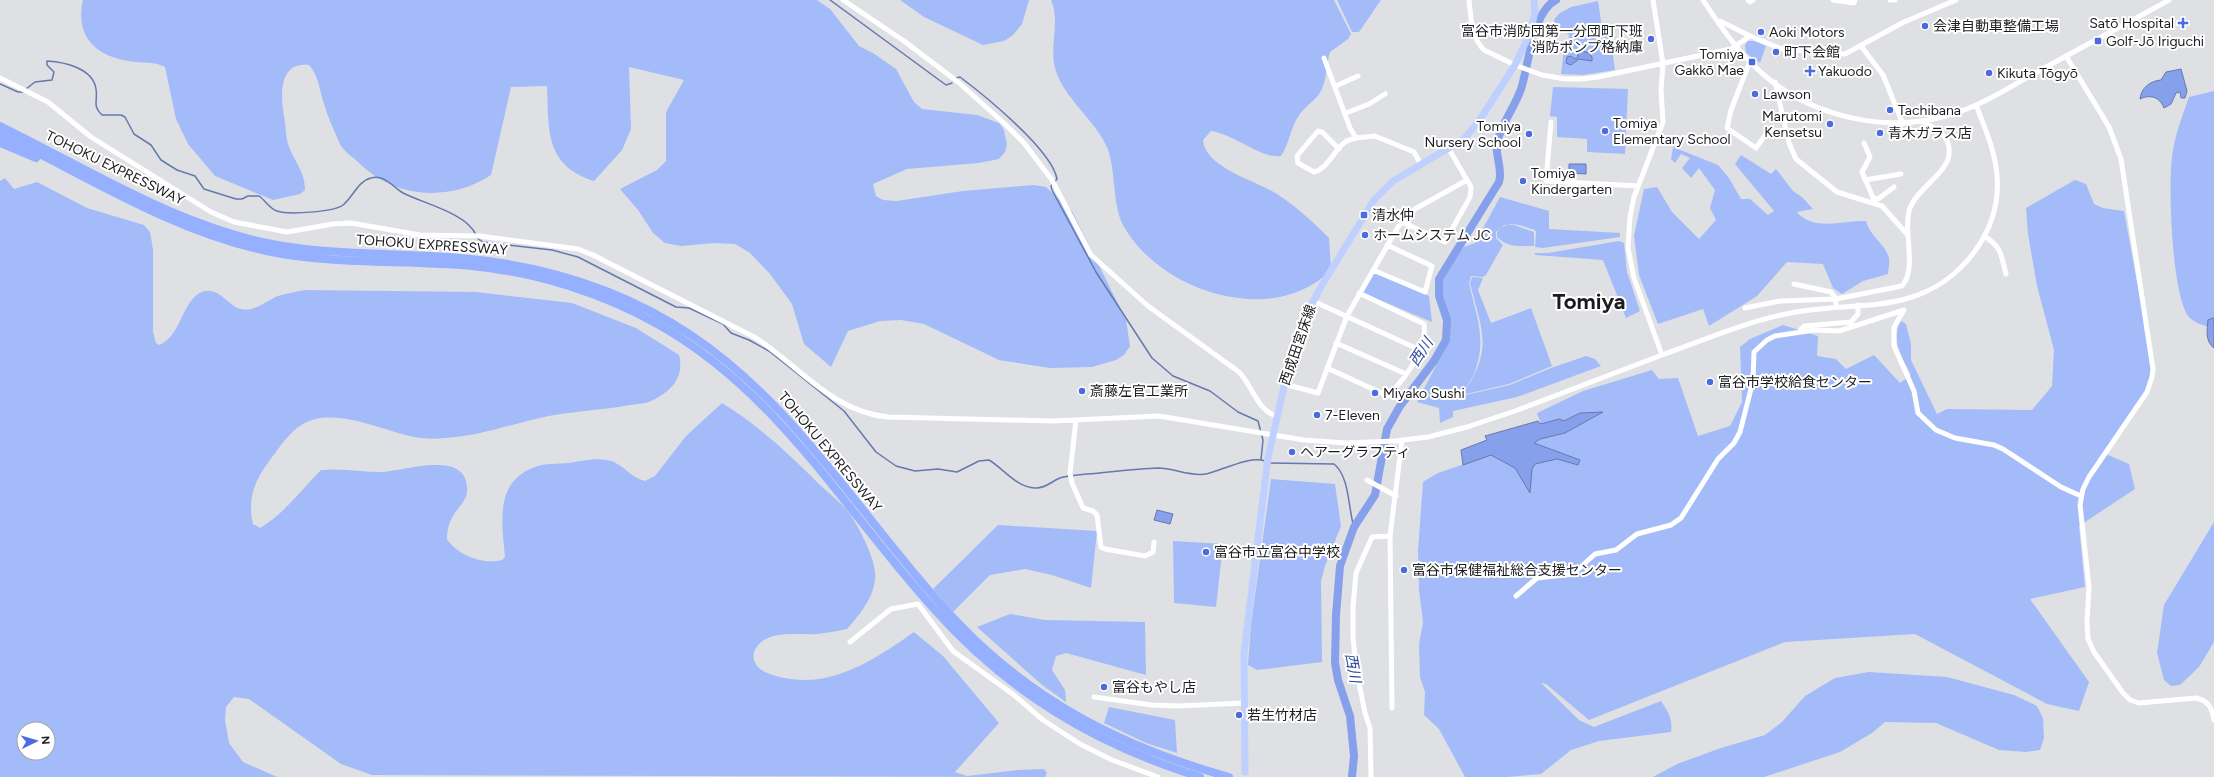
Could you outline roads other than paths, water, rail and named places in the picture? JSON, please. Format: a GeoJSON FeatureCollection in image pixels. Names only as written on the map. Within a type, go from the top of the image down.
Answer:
{"type":"FeatureCollection","features":[{"type":"Feature","properties":{"kind":"highway","name":"TOHOKU EXPRESSWAY"},"geometry":{"type":"LineString","coordinates":[[0,126],[150,202],[205,225],[240,236],[270,244],[316,250],[458,257],[510,263],[582,282],[614,294],[654,313],[706,346],[761,391],[811,444],[939,603],[970,636],[1009,671],[1055,703],[1105,732],[1172,760],[1229,777]]}},
{"type":"Feature","properties":{"kind":"highway","name":"TOHOKU EXPRESSWAY"},"geometry":{"type":"LineString","coordinates":[[0,134],[179,223],[245,246],[316,258],[471,266],[509,271],[579,290],[611,302],[650,320],[707,357],[756,398],[804,449],[933,608],[969,645],[1005,678],[1050,709],[1103,740],[1135,754],[1200,777]]}},
{"type":"Feature","properties":{"kind":"highway"},"geometry":{"type":"LineString","coordinates":[[0,143],[92,181]]}},
{"type":"Feature","properties":{"kind":"main road","name":"西成田宮床線"},"geometry":{"type":"LineString","coordinates":[[1245,772],[1244,653],[1268,458],[1276,416],[1299,332],[1313,301],[1374,200],[1393,181],[1464,139],[1480,121],[1518,66],[1534,22],[1534,0]]}},
{"type":"Feature","properties":{"kind":"street"},"geometry":{"type":"LineString","coordinates":[[843,0],[904,41],[952,77],[1024,143],[1052,180],[1083,243],[1094,259],[1148,306],[1239,372],[1246,379],[1263,408],[1268,413],[1276,416]]}},
{"type":"Feature","properties":{"kind":"street"},"geometry":{"type":"LineString","coordinates":[[1468,0],[1472,28],[1479,45],[1492,55],[1532,72],[1554,78],[1581,79],[1598,77],[1663,64],[1731,49],[1750,36]]}},
{"type":"Feature","properties":{"kind":"street"},"geometry":{"type":"LineString","coordinates":[[1653,0],[1663,64],[1661,90],[1663,122],[1638,186],[1630,216],[1628,248],[1634,278],[1662,356]]}},
{"type":"Feature","properties":{"kind":"street"},"geometry":{"type":"LineString","coordinates":[[1703,0],[1715,19],[1750,61],[1775,82],[1805,101],[1826,110],[1859,118],[1903,124],[1922,122],[1949,116],[1976,105],[2169,0]]}},
{"type":"Feature","properties":{"kind":"street"},"geometry":{"type":"LineString","coordinates":[[1748,0],[1750,2],[1753,0]]}},
{"type":"Feature","properties":{"kind":"street"},"geometry":{"type":"LineString","coordinates":[[1833,0],[1854,3],[1854,0]]}},
{"type":"Feature","properties":{"kind":"street"},"geometry":{"type":"LineString","coordinates":[[1890,0],[1895,0]]}},
{"type":"Feature","properties":{"kind":"street"},"geometry":{"type":"LineString","coordinates":[[1715,19],[1750,36],[1782,49],[1845,54],[1902,22],[1956,0]]}},
{"type":"Feature","properties":{"kind":"street"},"geometry":{"type":"LineString","coordinates":[[1861,46],[1883,75],[1903,124]]}},
{"type":"Feature","properties":{"kind":"street"},"geometry":{"type":"LineString","coordinates":[[2066,56],[2109,127],[2122,159],[2152,369],[2152,377],[2146,392],[2090,477],[2081,496],[2081,522],[2089,587],[2087,622],[2088,639],[2094,652],[2123,694],[2130,700],[2139,703],[2182,699],[2203,700],[2211,708],[2214,720]]}},
{"type":"Feature","properties":{"kind":"street"},"geometry":{"type":"LineString","coordinates":[[1324,58],[1336,86],[1350,128],[1356,138]]}},
{"type":"Feature","properties":{"kind":"street"},"geometry":{"type":"LineString","coordinates":[[1750,61],[1731,110],[1727,128],[1756,148],[1766,134],[1786,130]]}},
{"type":"Feature","properties":{"kind":"street"},"geometry":{"type":"LineString","coordinates":[[1336,86],[1358,76]]}},
{"type":"Feature","properties":{"kind":"street"},"geometry":{"type":"LineString","coordinates":[[0,78],[48,102],[79,128],[107,147],[212,212],[234,222],[286,232],[344,223],[420,235],[477,236],[586,251],[756,338],[775,350],[835,399],[865,413],[888,417],[1076,420],[1172,417],[1272,435],[1326,442],[1395,441],[1448,432],[1508,413],[1764,319],[1791,313],[1904,299],[1930,290],[1959,270],[1972,256],[1984,236],[1995,207],[1997,176],[1991,146],[1976,105]]}},
{"type":"Feature","properties":{"kind":"street"},"geometry":{"type":"LineString","coordinates":[[1775,82],[1792,155],[1796,159],[1837,192],[1874,201],[1894,187]]}},
{"type":"Feature","properties":{"kind":"street"},"geometry":{"type":"LineString","coordinates":[[1346,113],[1369,104],[1385,94]]}},
{"type":"Feature","properties":{"kind":"street"},"geometry":{"type":"LineString","coordinates":[[1551,122],[1546,181],[1638,186]]}},
{"type":"Feature","properties":{"kind":"street"},"geometry":{"type":"LineString","coordinates":[[1746,308],[1780,301],[1836,299],[1902,286],[1909,276],[1907,234],[1908,216],[1914,201],[1937,175],[1949,156],[1948,142],[1944,134],[1938,129],[1922,122]]}},
{"type":"Feature","properties":{"kind":"street"},"geometry":{"type":"LineString","coordinates":[[1339,149],[1322,132],[1318,131],[1297,156],[1298,163],[1314,172],[1320,171],[1339,149],[1345,142],[1356,138],[1375,136],[1414,152],[1420,165]]}},
{"type":"Feature","properties":{"kind":"street"},"geometry":{"type":"LineString","coordinates":[[1864,143],[1870,157],[1862,168],[1869,192],[1874,201],[1888,212],[1907,234]]}},
{"type":"Feature","properties":{"kind":"street"},"geometry":{"type":"LineString","coordinates":[[1402,222],[1445,242],[1470,197],[1471,187],[1449,149]]}},
{"type":"Feature","properties":{"kind":"street"},"geometry":{"type":"LineString","coordinates":[[1865,180],[1901,174]]}},
{"type":"Feature","properties":{"kind":"street"},"geometry":{"type":"LineString","coordinates":[[1284,384],[1318,393],[1347,316],[1387,245],[1402,222],[1416,209],[1467,180]]}},
{"type":"Feature","properties":{"kind":"street"},"geometry":{"type":"LineString","coordinates":[[1984,236],[1997,244],[2006,274]]}},
{"type":"Feature","properties":{"kind":"street"},"geometry":{"type":"LineString","coordinates":[[1373,270],[1425,292],[1432,266],[1387,245]]}},
{"type":"Feature","properties":{"kind":"street"},"geometry":{"type":"LineString","coordinates":[[1794,284],[1831,292],[1836,299],[1836,307]]}},
{"type":"Feature","properties":{"kind":"street"},"geometry":{"type":"LineString","coordinates":[[1327,368],[1388,396],[1406,374],[1420,350],[1425,330],[1424,324],[1359,293]]}},
{"type":"Feature","properties":{"kind":"street"},"geometry":{"type":"LineString","coordinates":[[1313,301],[1420,350]]}},
{"type":"Feature","properties":{"kind":"street"},"geometry":{"type":"LineString","coordinates":[[1801,332],[1801,329],[1804,326],[1851,322],[1858,314],[1858,305]]}},
{"type":"Feature","properties":{"kind":"street"},"geometry":{"type":"LineString","coordinates":[[1516,596],[1536,578],[1573,574],[1595,554],[1616,550],[1637,534],[1671,525],[1681,518],[1718,459],[1734,443],[1740,432],[1753,381],[1754,352],[1767,340],[1775,336],[1815,330],[1839,330],[1904,310],[1894,327],[1894,346],[1914,391],[1918,413],[1936,430],[1956,438],[1994,445],[2003,449],[2061,487],[2081,496]]}},
{"type":"Feature","properties":{"kind":"street"},"geometry":{"type":"LineString","coordinates":[[1336,343],[1406,374]]}},
{"type":"Feature","properties":{"kind":"street"},"geometry":{"type":"LineString","coordinates":[[1076,420],[1070,473],[1071,479],[1083,508],[1093,511],[1097,515],[1101,546],[1105,550],[1145,556],[1153,552],[1154,542]]}},
{"type":"Feature","properties":{"kind":"street"},"geometry":{"type":"LineString","coordinates":[[1392,708],[1390,536],[1402,440]]}},
{"type":"Feature","properties":{"kind":"street"},"geometry":{"type":"LineString","coordinates":[[1367,480],[1396,496]]}},
{"type":"Feature","properties":{"kind":"street"},"geometry":{"type":"LineString","coordinates":[[1371,777],[1370,728],[1365,714],[1356,668],[1353,636],[1353,607],[1356,573],[1372,537],[1390,536]]}},
{"type":"Feature","properties":{"kind":"street"},"geometry":{"type":"LineString","coordinates":[[850,642],[891,609],[918,604],[955,649],[1014,695],[1043,720],[1080,744],[1112,760],[1158,777]]}},
{"type":"Feature","properties":{"kind":"street"},"geometry":{"type":"LineString","coordinates":[[1094,697],[1152,705],[1178,706],[1244,703]]}},
{"type":"Feature","properties":{"kind":"waterway"},"geometry":{"type":"LineString","coordinates":[[830,0],[946,85],[952,83]]}},
{"type":"Feature","properties":{"kind":"waterway","name":"西川"},"geometry":{"type":"LineString","coordinates":[[1352,777],[1354,756],[1350,716],[1338,680],[1335,663],[1336,615],[1340,566],[1354,527],[1375,495],[1387,429],[1400,406],[1434,361],[1446,340],[1447,320],[1439,296],[1439,279],[1499,182],[1500,172],[1497,153],[1499,136],[1521,89],[1536,27],[1548,6],[1556,0]]}},
{"type":"Feature","properties":{"kind":"waterway"},"geometry":{"type":"LineString","coordinates":[[26,89],[35,82],[52,80],[54,72],[47,65],[47,61],[69,65],[84,71],[94,82],[96,89],[96,106],[102,115],[121,115],[125,117],[134,134],[151,145],[161,160],[177,170],[195,176],[204,189],[236,199],[242,199],[248,196],[259,196],[277,211],[291,213],[311,212],[343,205],[363,182],[376,177],[384,179],[411,197],[454,215],[471,227],[476,235]]}},
{"type":"Feature","properties":{"kind":"waterway"},"geometry":{"type":"LineString","coordinates":[[956,78],[960,77],[985,96],[1016,124],[1043,153],[1052,167],[1057,179],[1051,186],[1052,190],[1096,272],[1152,358],[1173,376],[1210,391],[1238,412],[1258,421],[1263,440],[1261,460]]}},
{"type":"Feature","properties":{"kind":"waterway"},"geometry":{"type":"LineString","coordinates":[[0,84],[18,92],[23,92]]}},
{"type":"Feature","properties":{"kind":"waterway"},"geometry":{"type":"LineString","coordinates":[[477,238],[483,242],[552,250],[578,257],[676,307],[689,308],[723,324],[731,333],[749,340],[769,351],[844,411],[876,452],[896,466],[915,471],[938,469],[957,472],[979,461],[989,460],[1016,481],[1028,487],[1039,488],[1060,478],[1074,475],[1158,468],[1200,475],[1252,460],[1265,461]]}},
{"type":"Feature","properties":{"kind":"waterway"},"geometry":{"type":"LineString","coordinates":[[1270,463],[1334,464],[1339,470],[1346,485],[1354,527]]}},
{"type":"Feature","properties":{"kind":"place","name":"Satō Hospital"},"geometry":{"type":"Point","coordinates":[2183,23]}},
{"type":"Feature","properties":{"kind":"place","name":"会津自動車整備工場"},"geometry":{"type":"Point","coordinates":[1925,26]}},
{"type":"Feature","properties":{"kind":"place","name":"Aoki Motors"},"geometry":{"type":"Point","coordinates":[1761,32]}},
{"type":"Feature","properties":{"kind":"place","name":"富谷市消防団第一分団町下班 消防ポンプ格納庫"},"geometry":{"type":"Point","coordinates":[1651,39]}},
{"type":"Feature","properties":{"kind":"place","name":"Golf-Jō Iriguchi"},"geometry":{"type":"Point","coordinates":[2098,41]}},
{"type":"Feature","properties":{"kind":"place","name":"町下会館"},"geometry":{"type":"Point","coordinates":[1776,52]}},
{"type":"Feature","properties":{"kind":"place","name":"Tomiya Gakkō Mae"},"geometry":{"type":"Point","coordinates":[1752,62]}},
{"type":"Feature","properties":{"kind":"place","name":"Yakuodo"},"geometry":{"type":"Point","coordinates":[1810,71]}},
{"type":"Feature","properties":{"kind":"place","name":"Kikuta Tōgyō"},"geometry":{"type":"Point","coordinates":[1989,73]}},
{"type":"Feature","properties":{"kind":"place","name":"Lawson"},"geometry":{"type":"Point","coordinates":[1755,94]}},
{"type":"Feature","properties":{"kind":"place","name":"Tachibana"},"geometry":{"type":"Point","coordinates":[1890,110]}},
{"type":"Feature","properties":{"kind":"place","name":"Marutomi Kensetsu"},"geometry":{"type":"Point","coordinates":[1830,124]}},
{"type":"Feature","properties":{"kind":"place","name":"Tomiya Elementary School"},"geometry":{"type":"Point","coordinates":[1605,131]}},
{"type":"Feature","properties":{"kind":"place","name":"青木ガラス店"},"geometry":{"type":"Point","coordinates":[1880,133]}},
{"type":"Feature","properties":{"kind":"place","name":"Tomiya Nursery School"},"geometry":{"type":"Point","coordinates":[1529,134]}},
{"type":"Feature","properties":{"kind":"place","name":"Tomiya Kindergarten"},"geometry":{"type":"Point","coordinates":[1523,181]}},
{"type":"Feature","properties":{"kind":"place","name":"清水仲"},"geometry":{"type":"Point","coordinates":[1364,215]}},
{"type":"Feature","properties":{"kind":"place","name":"ホームシステム JC"},"geometry":{"type":"Point","coordinates":[1365,235]}},
{"type":"Feature","properties":{"kind":"place","name":"富谷市学校給食センター"},"geometry":{"type":"Point","coordinates":[1710,382]}},
{"type":"Feature","properties":{"kind":"place","name":"斎藤左官工業所"},"geometry":{"type":"Point","coordinates":[1082,391]}},
{"type":"Feature","properties":{"kind":"place","name":"Miyako Sushi"},"geometry":{"type":"Point","coordinates":[1375,393]}},
{"type":"Feature","properties":{"kind":"place","name":"7-Eleven"},"geometry":{"type":"Point","coordinates":[1317,415]}},
{"type":"Feature","properties":{"kind":"place","name":"ヘアーグラフティ"},"geometry":{"type":"Point","coordinates":[1292,452]}},
{"type":"Feature","properties":{"kind":"place","name":"富谷市立富谷中学校"},"geometry":{"type":"Point","coordinates":[1206,552]}},
{"type":"Feature","properties":{"kind":"place","name":"富谷市保健福祉総合支援センター"},"geometry":{"type":"Point","coordinates":[1404,570]}},
{"type":"Feature","properties":{"kind":"place","name":"富谷もやし店"},"geometry":{"type":"Point","coordinates":[1104,687]}},
{"type":"Feature","properties":{"kind":"place","name":"若生竹材店"},"geometry":{"type":"Point","coordinates":[1239,715]}},
{"type":"Feature","properties":{"kind":"district","name":"Tomiya"},"geometry":{"type":"Point","coordinates":[1589,301]}}]}
